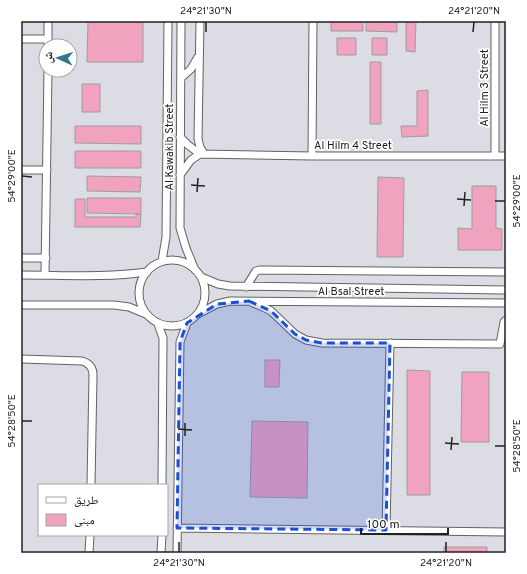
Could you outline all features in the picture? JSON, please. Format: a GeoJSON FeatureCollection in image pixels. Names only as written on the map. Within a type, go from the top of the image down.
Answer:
{"type":"FeatureCollection","features":[{"type":"Feature","properties":{"kind":"street"},"geometry":{"type":"LineString","coordinates":[[48,21],[48,38]]}},
{"type":"Feature","properties":{"kind":"street","name":"Al Kawakib Street"},"geometry":{"type":"LineString","coordinates":[[162,261],[166,237],[168,21]]}},
{"type":"Feature","properties":{"kind":"street","name":"Al Kawakib Street"},"geometry":{"type":"LineString","coordinates":[[181,21],[180,228],[195,270]]}},
{"type":"Feature","properties":{"kind":"street"},"geometry":{"type":"LineString","coordinates":[[200,21],[198,139],[202,154]]}},
{"type":"Feature","properties":{"kind":"street"},"geometry":{"type":"LineString","coordinates":[[312,156],[313,21]]}},
{"type":"Feature","properties":{"kind":"street","name":"Al Hilm 3 Street"},"geometry":{"type":"LineString","coordinates":[[495,21],[495,156]]}},
{"type":"Feature","properties":{"kind":"street"},"geometry":{"type":"LineString","coordinates":[[21,39],[38,41]]}},
{"type":"Feature","properties":{"kind":"street"},"geometry":{"type":"LineString","coordinates":[[181,78],[191,69],[199,55]]}},
{"type":"Feature","properties":{"kind":"street"},"geometry":{"type":"LineString","coordinates":[[46,275],[48,78]]}},
{"type":"Feature","properties":{"kind":"street"},"geometry":{"type":"LineString","coordinates":[[180,137],[188,145],[202,154]]}},
{"type":"Feature","properties":{"kind":"street"},"geometry":{"type":"LineString","coordinates":[[180,175],[191,160],[202,154]]}},
{"type":"Feature","properties":{"kind":"street","name":"Al Hilm 4 Street"},"geometry":{"type":"LineString","coordinates":[[202,154],[312,156],[506,156]]}},
{"type":"Feature","properties":{"kind":"street"},"geometry":{"type":"LineString","coordinates":[[21,170],[47,170]]}},
{"type":"Feature","properties":{"kind":"street"},"geometry":{"type":"LineString","coordinates":[[21,258],[46,258]]}},
{"type":"Feature","properties":{"kind":"street"},"geometry":{"type":"LineString","coordinates":[[171,260],[188,264],[195,270],[201,277],[205,292],[202,307],[193,319],[180,326],[173,327],[158,324],[146,314],[141,306],[139,288],[142,279],[147,272],[162,261],[171,260]]}},
{"type":"Feature","properties":{"kind":"street"},"geometry":{"type":"LineString","coordinates":[[246,287],[256,271],[260,270],[506,272]]}},
{"type":"Feature","properties":{"kind":"street"},"geometry":{"type":"LineString","coordinates":[[21,275],[105,276],[147,272]]}},
{"type":"Feature","properties":{"kind":"street","name":"Al Bsal Street"},"geometry":{"type":"LineString","coordinates":[[201,277],[218,284],[246,287],[506,290]]}},
{"type":"Feature","properties":{"kind":"street","name":"Al Bsal Street"},"geometry":{"type":"LineString","coordinates":[[198,314],[217,304],[230,301],[506,303]]}},
{"type":"Feature","properties":{"kind":"street"},"geometry":{"type":"LineString","coordinates":[[249,301],[271,311],[295,334],[306,340],[322,343],[500,344],[504,322],[506,320]]}},
{"type":"Feature","properties":{"kind":"street"},"geometry":{"type":"LineString","coordinates":[[21,305],[114,305],[129,307],[146,314]]}},
{"type":"Feature","properties":{"kind":"street"},"geometry":{"type":"LineString","coordinates":[[177,553],[180,342],[187,323]]}},
{"type":"Feature","properties":{"kind":"street"},"geometry":{"type":"LineString","coordinates":[[158,324],[163,338],[162,484]]}},
{"type":"Feature","properties":{"kind":"street"},"geometry":{"type":"LineString","coordinates":[[386,530],[390,343]]}},
{"type":"Feature","properties":{"kind":"street"},"geometry":{"type":"LineString","coordinates":[[21,359],[82,361],[88,363],[92,368],[91,484]]}},
{"type":"Feature","properties":{"kind":"street"},"geometry":{"type":"LineString","coordinates":[[177,528],[506,532]]}},
{"type":"Feature","properties":{"kind":"street"},"geometry":{"type":"LineString","coordinates":[[89,553],[90,536]]}},
{"type":"Feature","properties":{"kind":"street"},"geometry":{"type":"LineString","coordinates":[[161,553],[162,536]]}},
{"type":"Feature","properties":{"kind":"highlighted area"},"geometry":{"type":"Polygon","coordinates":[[[249,301],[271,311],[295,334],[306,340],[322,343],[390,343],[386,530],[177,528],[180,342],[187,323],[217,304],[249,301]]]}},
{"type":"Feature","properties":{"kind":"shaded area"},"geometry":{"type":"Polygon","coordinates":[[[21,21],[506,21],[506,553],[21,553],[21,21]]]}},
{"type":"Feature","properties":{"kind":"building"},"geometry":{"type":"Polygon","coordinates":[[[88,21],[143,21],[143,62],[87,62],[88,21]]]}},
{"type":"Feature","properties":{"kind":"building"},"geometry":{"type":"Polygon","coordinates":[[[331,21],[363,21],[363,31],[331,31],[331,21]]]}},
{"type":"Feature","properties":{"kind":"building"},"geometry":{"type":"Polygon","coordinates":[[[366,21],[397,21],[397,32],[366,31],[366,21]]]}},
{"type":"Feature","properties":{"kind":"building"},"geometry":{"type":"Polygon","coordinates":[[[406,21],[416,21],[415,52],[406,51],[406,21]]]}},
{"type":"Feature","properties":{"kind":"building"},"geometry":{"type":"Polygon","coordinates":[[[337,38],[356,38],[356,55],[337,55],[337,38]]]}},
{"type":"Feature","properties":{"kind":"building"},"geometry":{"type":"Polygon","coordinates":[[[372,38],[387,38],[387,55],[372,55],[372,38]]]}},
{"type":"Feature","properties":{"kind":"building"},"geometry":{"type":"Polygon","coordinates":[[[370,62],[381,62],[381,124],[370,124],[370,62]]]}},
{"type":"Feature","properties":{"kind":"building"},"geometry":{"type":"Polygon","coordinates":[[[82,84],[100,84],[100,112],[82,112],[82,84]]]}},
{"type":"Feature","properties":{"kind":"building"},"geometry":{"type":"Polygon","coordinates":[[[428,90],[428,136],[402,137],[401,126],[417,126],[417,91],[428,90]]]}},
{"type":"Feature","properties":{"kind":"building"},"geometry":{"type":"Polygon","coordinates":[[[75,126],[141,126],[141,144],[75,143],[75,126]]]}},
{"type":"Feature","properties":{"kind":"building"},"geometry":{"type":"Polygon","coordinates":[[[75,151],[141,151],[141,168],[75,168],[75,151]]]}},
{"type":"Feature","properties":{"kind":"building"},"geometry":{"type":"Polygon","coordinates":[[[87,176],[141,177],[140,192],[87,191],[87,176]]]}},
{"type":"Feature","properties":{"kind":"building"},"geometry":{"type":"Polygon","coordinates":[[[378,177],[404,178],[403,257],[377,257],[378,177]]]}},
{"type":"Feature","properties":{"kind":"building"},"geometry":{"type":"Polygon","coordinates":[[[472,186],[496,186],[496,228],[502,229],[502,250],[458,250],[458,228],[472,229],[472,186]]]}},
{"type":"Feature","properties":{"kind":"building"},"geometry":{"type":"Polygon","coordinates":[[[87,198],[141,198],[141,214],[87,213],[87,198]]]}},
{"type":"Feature","properties":{"kind":"building"},"geometry":{"type":"Polygon","coordinates":[[[75,199],[85,199],[85,217],[136,217],[136,214],[141,214],[140,227],[75,227],[75,199]]]}},
{"type":"Feature","properties":{"kind":"building"},"geometry":{"type":"Polygon","coordinates":[[[265,360],[280,360],[279,387],[265,387],[265,360]]]}},
{"type":"Feature","properties":{"kind":"building"},"geometry":{"type":"Polygon","coordinates":[[[407,370],[430,371],[430,495],[407,495],[407,370]]]}},
{"type":"Feature","properties":{"kind":"building"},"geometry":{"type":"Polygon","coordinates":[[[462,372],[489,372],[489,442],[461,442],[462,372]]]}},
{"type":"Feature","properties":{"kind":"building"},"geometry":{"type":"Polygon","coordinates":[[[252,421],[308,422],[307,498],[250,497],[252,421]]]}},
{"type":"Feature","properties":{"kind":"building"},"geometry":{"type":"Polygon","coordinates":[[[444,547],[487,547],[487,553],[444,553],[444,547]]]}}]}
